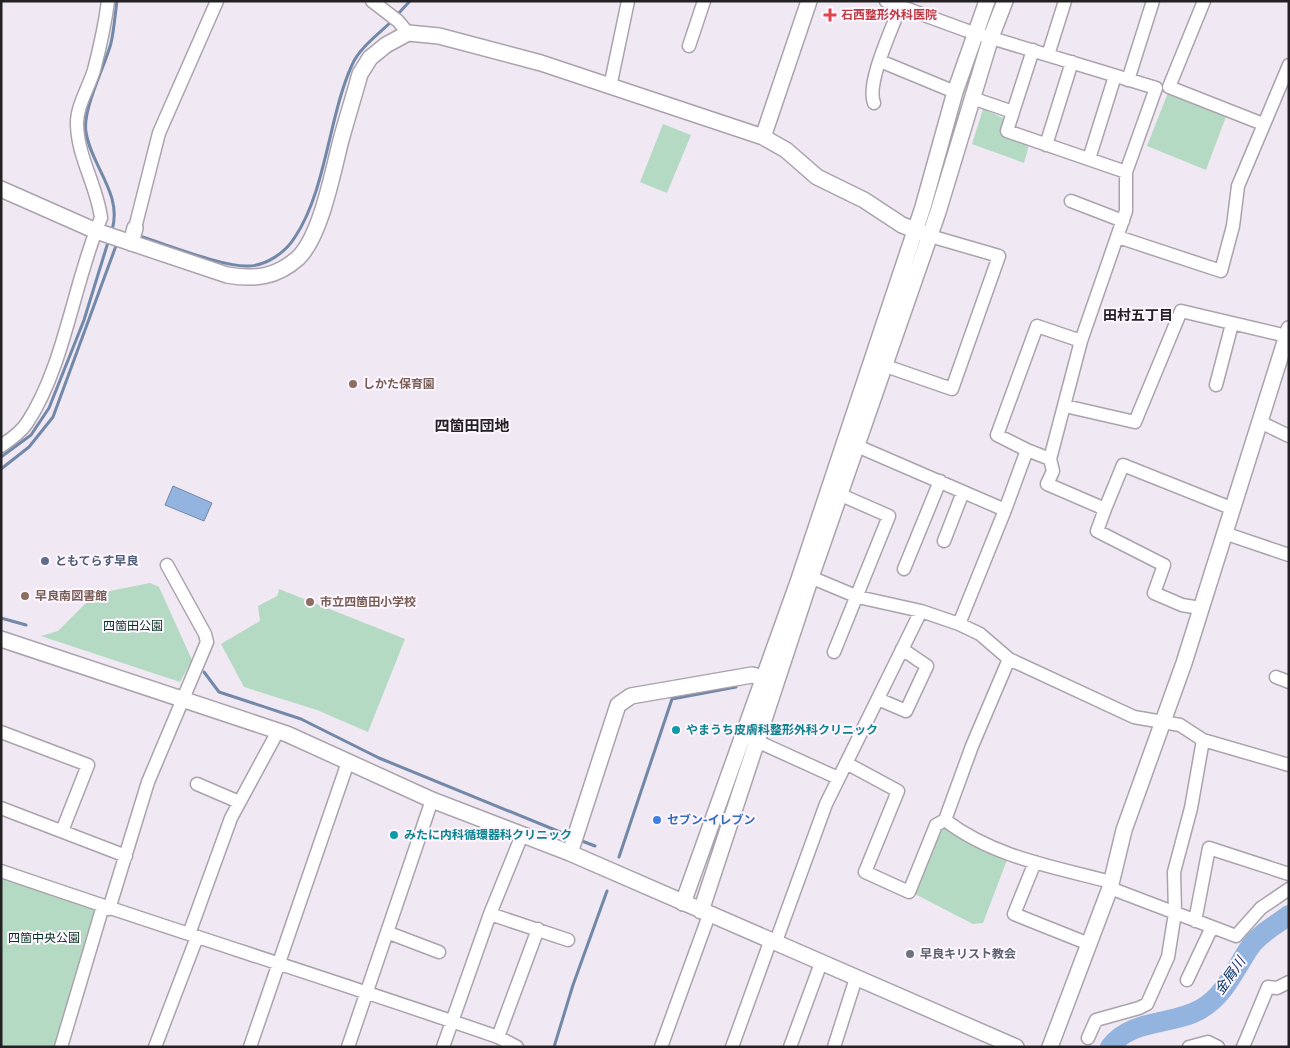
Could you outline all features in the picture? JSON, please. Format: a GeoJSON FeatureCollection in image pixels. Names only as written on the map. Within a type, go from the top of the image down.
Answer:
{"type":"FeatureCollection","features":[{"type":"Feature","properties":{"kind":"street"},"geometry":{"type":"LineString","coordinates":[[1,446],[26,424],[38,402],[99,232],[102,218],[100,206],[78,144],[77,122],[94,70],[108,1]]}},
{"type":"Feature","properties":{"kind":"street"},"geometry":{"type":"LineString","coordinates":[[129,236],[159,133],[217,1]]}},
{"type":"Feature","properties":{"kind":"street"},"geometry":{"type":"LineString","coordinates":[[372,1],[394,18],[408,33]]}},
{"type":"Feature","properties":{"kind":"street"},"geometry":{"type":"LineString","coordinates":[[610,87],[628,1]]}},
{"type":"Feature","properties":{"kind":"street"},"geometry":{"type":"LineString","coordinates":[[690,46],[704,1]]}},
{"type":"Feature","properties":{"kind":"street"},"geometry":{"type":"LineString","coordinates":[[762,137],[809,1]]}},
{"type":"Feature","properties":{"kind":"street"},"geometry":{"type":"LineString","coordinates":[[886,1],[974,32],[1156,88],[1126,172],[1126,211],[1081,341],[1066,406],[1050,459],[1053,471],[1046,484],[1105,509]]}},
{"type":"Feature","properties":{"kind":"street"},"geometry":{"type":"LineString","coordinates":[[683,904],[751,738],[806,575],[870,360],[915,231],[955,92],[974,32],[987,1]]}},
{"type":"Feature","properties":{"kind":"street"},"geometry":{"type":"LineString","coordinates":[[661,1047],[705,913],[751,738],[764,678],[841,495],[930,236],[991,37],[1006,1]]}},
{"type":"Feature","properties":{"kind":"street"},"geometry":{"type":"LineString","coordinates":[[1048,55],[1065,1]]}},
{"type":"Feature","properties":{"kind":"street"},"geometry":{"type":"LineString","coordinates":[[1128,80],[1153,1]]}},
{"type":"Feature","properties":{"kind":"street"},"geometry":{"type":"LineString","coordinates":[[1204,1],[1169,87],[1263,124]]}},
{"type":"Feature","properties":{"kind":"street"},"geometry":{"type":"LineString","coordinates":[[874,103],[871,96],[880,61],[900,7]]}},
{"type":"Feature","properties":{"kind":"street"},"geometry":{"type":"LineString","coordinates":[[1,189],[99,232],[129,236],[228,275],[248,279],[268,276],[285,268],[300,256],[311,238],[323,208],[360,74],[370,58],[386,45],[408,33],[438,36],[532,61],[714,119],[762,137],[786,150],[817,177],[864,200],[915,231],[999,256],[952,389],[870,360]]}},
{"type":"Feature","properties":{"kind":"street"},"geometry":{"type":"LineString","coordinates":[[1033,50],[1007,131],[1126,172]]}},
{"type":"Feature","properties":{"kind":"street"},"geometry":{"type":"LineString","coordinates":[[880,61],[955,92]]}},
{"type":"Feature","properties":{"kind":"street"},"geometry":{"type":"LineString","coordinates":[[1046,145],[1072,62]]}},
{"type":"Feature","properties":{"kind":"street"},"geometry":{"type":"LineString","coordinates":[[1118,237],[1221,271],[1233,226],[1238,186],[1289,65]]}},
{"type":"Feature","properties":{"kind":"street"},"geometry":{"type":"LineString","coordinates":[[1089,159],[1115,76]]}},
{"type":"Feature","properties":{"kind":"street"},"geometry":{"type":"LineString","coordinates":[[972,98],[1013,112]]}},
{"type":"Feature","properties":{"kind":"street"},"geometry":{"type":"LineString","coordinates":[[1071,201],[1123,221]]}},
{"type":"Feature","properties":{"kind":"street"},"geometry":{"type":"LineString","coordinates":[[1050,1047],[1090,944],[1110,885],[1124,830],[1164,722],[1288,333],[1232,324],[1181,312],[1134,422],[1066,406]]}},
{"type":"Feature","properties":{"kind":"street"},"geometry":{"type":"LineString","coordinates":[[1216,385],[1232,324]]}},
{"type":"Feature","properties":{"kind":"street"},"geometry":{"type":"LineString","coordinates":[[1050,459],[997,435],[1037,326],[1081,341]]}},
{"type":"Feature","properties":{"kind":"street"},"geometry":{"type":"LineString","coordinates":[[1260,422],[1289,436]]}},
{"type":"Feature","properties":{"kind":"street"},"geometry":{"type":"LineString","coordinates":[[857,446],[1004,510]]}},
{"type":"Feature","properties":{"kind":"street"},"geometry":{"type":"LineString","coordinates":[[959,624],[1027,450]]}},
{"type":"Feature","properties":{"kind":"street"},"geometry":{"type":"LineString","coordinates":[[1200,608],[1182,605],[1154,593],[1164,565],[1097,530],[1123,465],[1231,508]]}},
{"type":"Feature","properties":{"kind":"street"},"geometry":{"type":"LineString","coordinates":[[904,569],[940,481]]}},
{"type":"Feature","properties":{"kind":"street"},"geometry":{"type":"LineString","coordinates":[[944,540],[964,492]]}},
{"type":"Feature","properties":{"kind":"street"},"geometry":{"type":"LineString","coordinates":[[834,652],[858,597],[889,516],[841,495]]}},
{"type":"Feature","properties":{"kind":"street"},"geometry":{"type":"LineString","coordinates":[[1224,533],[1289,555]]}},
{"type":"Feature","properties":{"kind":"street"},"geometry":{"type":"LineString","coordinates":[[61,1047],[106,907],[126,856],[148,782],[207,642],[205,634],[167,565]]}},
{"type":"Feature","properties":{"kind":"street"},"geometry":{"type":"LineString","coordinates":[[806,575],[858,597],[921,611],[959,624],[980,634],[1008,659],[1134,716],[1180,725],[1203,740],[1289,765]]}},
{"type":"Feature","properties":{"kind":"street"},"geometry":{"type":"LineString","coordinates":[[732,1047],[826,804],[921,611]]}},
{"type":"Feature","properties":{"kind":"street"},"geometry":{"type":"LineString","coordinates":[[1,640],[278,731],[432,800],[570,853],[772,943],[856,978],[988,1041],[1016,1047]]}},
{"type":"Feature","properties":{"kind":"street"},"geometry":{"type":"LineString","coordinates":[[878,699],[906,711],[927,666],[902,649]]}},
{"type":"Feature","properties":{"kind":"street"},"geometry":{"type":"LineString","coordinates":[[846,764],[898,790],[865,872],[909,892],[936,825],[945,820],[1008,659]]}},
{"type":"Feature","properties":{"kind":"street"},"geometry":{"type":"LineString","coordinates":[[570,853],[618,705],[631,696],[752,675],[764,678]]}},
{"type":"Feature","properties":{"kind":"street"},"geometry":{"type":"LineString","coordinates":[[1276,677],[1289,682]]}},
{"type":"Feature","properties":{"kind":"street"},"geometry":{"type":"LineString","coordinates":[[155,1047],[231,818],[278,731]]}},
{"type":"Feature","properties":{"kind":"street"},"geometry":{"type":"LineString","coordinates":[[1,732],[88,765],[62,831]]}},
{"type":"Feature","properties":{"kind":"street"},"geometry":{"type":"LineString","coordinates":[[751,738],[838,778]]}},
{"type":"Feature","properties":{"kind":"street"},"geometry":{"type":"LineString","coordinates":[[1088,1038],[1096,1020],[1147,1004],[1168,958],[1175,913],[1174,872],[1191,808],[1203,740]]}},
{"type":"Feature","properties":{"kind":"street"},"geometry":{"type":"LineString","coordinates":[[250,1047],[348,762]]}},
{"type":"Feature","properties":{"kind":"street"},"geometry":{"type":"LineString","coordinates":[[197,784],[240,802]]}},
{"type":"Feature","properties":{"kind":"street"},"geometry":{"type":"LineString","coordinates":[[348,1047],[389,932],[432,800]]}},
{"type":"Feature","properties":{"kind":"street"},"geometry":{"type":"LineString","coordinates":[[1,808],[126,856]]}},
{"type":"Feature","properties":{"kind":"street"},"geometry":{"type":"LineString","coordinates":[[945,820],[958,830],[1003,853],[1110,885],[1175,913],[1236,936],[1261,908],[1289,889]]}},
{"type":"Feature","properties":{"kind":"street"},"geometry":{"type":"LineString","coordinates":[[443,1047],[490,914],[522,835]]}},
{"type":"Feature","properties":{"kind":"street"},"geometry":{"type":"LineString","coordinates":[[1195,921],[1209,848],[1289,874]]}},
{"type":"Feature","properties":{"kind":"street"},"geometry":{"type":"LineString","coordinates":[[1035,862],[1014,914],[1090,944]]}},
{"type":"Feature","properties":{"kind":"street"},"geometry":{"type":"LineString","coordinates":[[1,871],[106,907],[368,991],[498,1037],[517,1047]]}},
{"type":"Feature","properties":{"kind":"street"},"geometry":{"type":"LineString","coordinates":[[490,914],[568,940]]}},
{"type":"Feature","properties":{"kind":"street"},"geometry":{"type":"LineString","coordinates":[[1187,980],[1212,927]]}},
{"type":"Feature","properties":{"kind":"street"},"geometry":{"type":"LineString","coordinates":[[498,1037],[538,930]]}},
{"type":"Feature","properties":{"kind":"street"},"geometry":{"type":"LineString","coordinates":[[389,932],[439,952]]}},
{"type":"Feature","properties":{"kind":"street"},"geometry":{"type":"LineString","coordinates":[[790,1047],[821,963]]}},
{"type":"Feature","properties":{"kind":"street"},"geometry":{"type":"LineString","coordinates":[[834,1047],[856,978]]}},
{"type":"Feature","properties":{"kind":"street"},"geometry":{"type":"LineString","coordinates":[[1243,1047],[1268,987],[1277,988],[1289,982]]}},
{"type":"Feature","properties":{"kind":"street"},"geometry":{"type":"LineString","coordinates":[[1189,1047],[1208,1042],[1218,1047]]}},
{"type":"Feature","properties":{"kind":"green space"},"geometry":{"type":"Polygon","coordinates":[[[1169,90],[1227,114],[1206,170],[1147,146],[1169,90]]]}},
{"type":"Feature","properties":{"kind":"green space"},"geometry":{"type":"Polygon","coordinates":[[[983,109],[1003,118],[1000,134],[1029,145],[1024,163],[972,144],[983,109]]]}},
{"type":"Feature","properties":{"kind":"green space"},"geometry":{"type":"Polygon","coordinates":[[[663,124],[691,135],[667,193],[640,182],[663,124]]]}},
{"type":"Feature","properties":{"kind":"green space","name":"四箇田公園"},"geometry":{"type":"Polygon","coordinates":[[[150,583],[159,587],[192,660],[180,682],[41,636],[58,631],[95,594],[150,583]]]}},
{"type":"Feature","properties":{"kind":"green space"},"geometry":{"type":"Polygon","coordinates":[[[279,589],[405,639],[368,732],[317,710],[244,687],[221,644],[260,621],[258,606],[277,596],[279,589]]]}},
{"type":"Feature","properties":{"kind":"green space"},"geometry":{"type":"Polygon","coordinates":[[[941,828],[949,829],[1007,860],[983,923],[973,924],[915,894],[941,828]]]}},
{"type":"Feature","properties":{"kind":"green space","name":"四箇中央公園"},"geometry":{"type":"Polygon","coordinates":[[[1,876],[97,910],[58,1047],[1,1047],[1,876]]]}},
{"type":"Feature","properties":{"kind":"water"},"geometry":{"type":"Polygon","coordinates":[[[173,486],[212,503],[204,521],[165,505],[173,486]]]}},
{"type":"Feature","properties":{"kind":"waterway"},"geometry":{"type":"LineString","coordinates":[[112,230],[113,204],[110,192],[89,144],[86,123],[87,112],[111,43],[117,1]]}},
{"type":"Feature","properties":{"kind":"waterway"},"geometry":{"type":"LineString","coordinates":[[397,15],[410,1]]}},
{"type":"Feature","properties":{"kind":"waterway"},"geometry":{"type":"LineString","coordinates":[[139,236],[210,259],[237,265],[262,264],[281,253],[295,237],[314,198],[338,106],[352,65],[365,47],[393,20]]}},
{"type":"Feature","properties":{"kind":"waterway"},"geometry":{"type":"LineString","coordinates":[[1,457],[31,435],[49,408],[84,320],[109,239]]}},
{"type":"Feature","properties":{"kind":"waterway"},"geometry":{"type":"LineString","coordinates":[[1,469],[29,447],[53,417],[117,243]]}},
{"type":"Feature","properties":{"kind":"waterway"},"geometry":{"type":"LineString","coordinates":[[1,618],[26,625]]}},
{"type":"Feature","properties":{"kind":"waterway"},"geometry":{"type":"LineString","coordinates":[[204,672],[219,692],[301,719],[379,758],[565,834]]}},
{"type":"Feature","properties":{"kind":"waterway"},"geometry":{"type":"LineString","coordinates":[[619,857],[672,699],[736,687]]}},
{"type":"Feature","properties":{"kind":"waterway"},"geometry":{"type":"LineString","coordinates":[[582,841],[595,846]]}},
{"type":"Feature","properties":{"kind":"waterway"},"geometry":{"type":"LineString","coordinates":[[554,1047],[573,985],[607,891]]}},
{"type":"Feature","properties":{"kind":"waterway","name":"金屑川"},"geometry":{"type":"LineString","coordinates":[[1110,1047],[1129,1031],[1178,1018],[1201,1009],[1223,989],[1254,942],[1289,915]]}},
{"type":"Feature","properties":{"kind":"place","name":"石西整形外科医院"},"geometry":{"type":"Point","coordinates":[830,15]}},
{"type":"Feature","properties":{"kind":"place","name":"しかた保育園"},"geometry":{"type":"Point","coordinates":[353,384]}},
{"type":"Feature","properties":{"kind":"place","name":"ともてらす早良"},"geometry":{"type":"Point","coordinates":[45,561]}},
{"type":"Feature","properties":{"kind":"place","name":"早良南図書館"},"geometry":{"type":"Point","coordinates":[25,596]}},
{"type":"Feature","properties":{"kind":"place","name":"市立四箇田小学校"},"geometry":{"type":"Point","coordinates":[310,602]}},
{"type":"Feature","properties":{"kind":"place","name":"やまうち皮膚科整形外科クリニック"},"geometry":{"type":"Point","coordinates":[676,730]}},
{"type":"Feature","properties":{"kind":"place","name":"セブン-イレブン"},"geometry":{"type":"Point","coordinates":[657,820]}},
{"type":"Feature","properties":{"kind":"place","name":"みたに内科循環器科クリニック"},"geometry":{"type":"Point","coordinates":[394,835]}},
{"type":"Feature","properties":{"kind":"place","name":"早良キリスト教会"},"geometry":{"type":"Point","coordinates":[910,954]}},
{"type":"Feature","properties":{"kind":"district","name":"田村五丁目"},"geometry":{"type":"Point","coordinates":[1138,315]}},
{"type":"Feature","properties":{"kind":"district","name":"四箇田団地"},"geometry":{"type":"Point","coordinates":[472,426]}}]}
